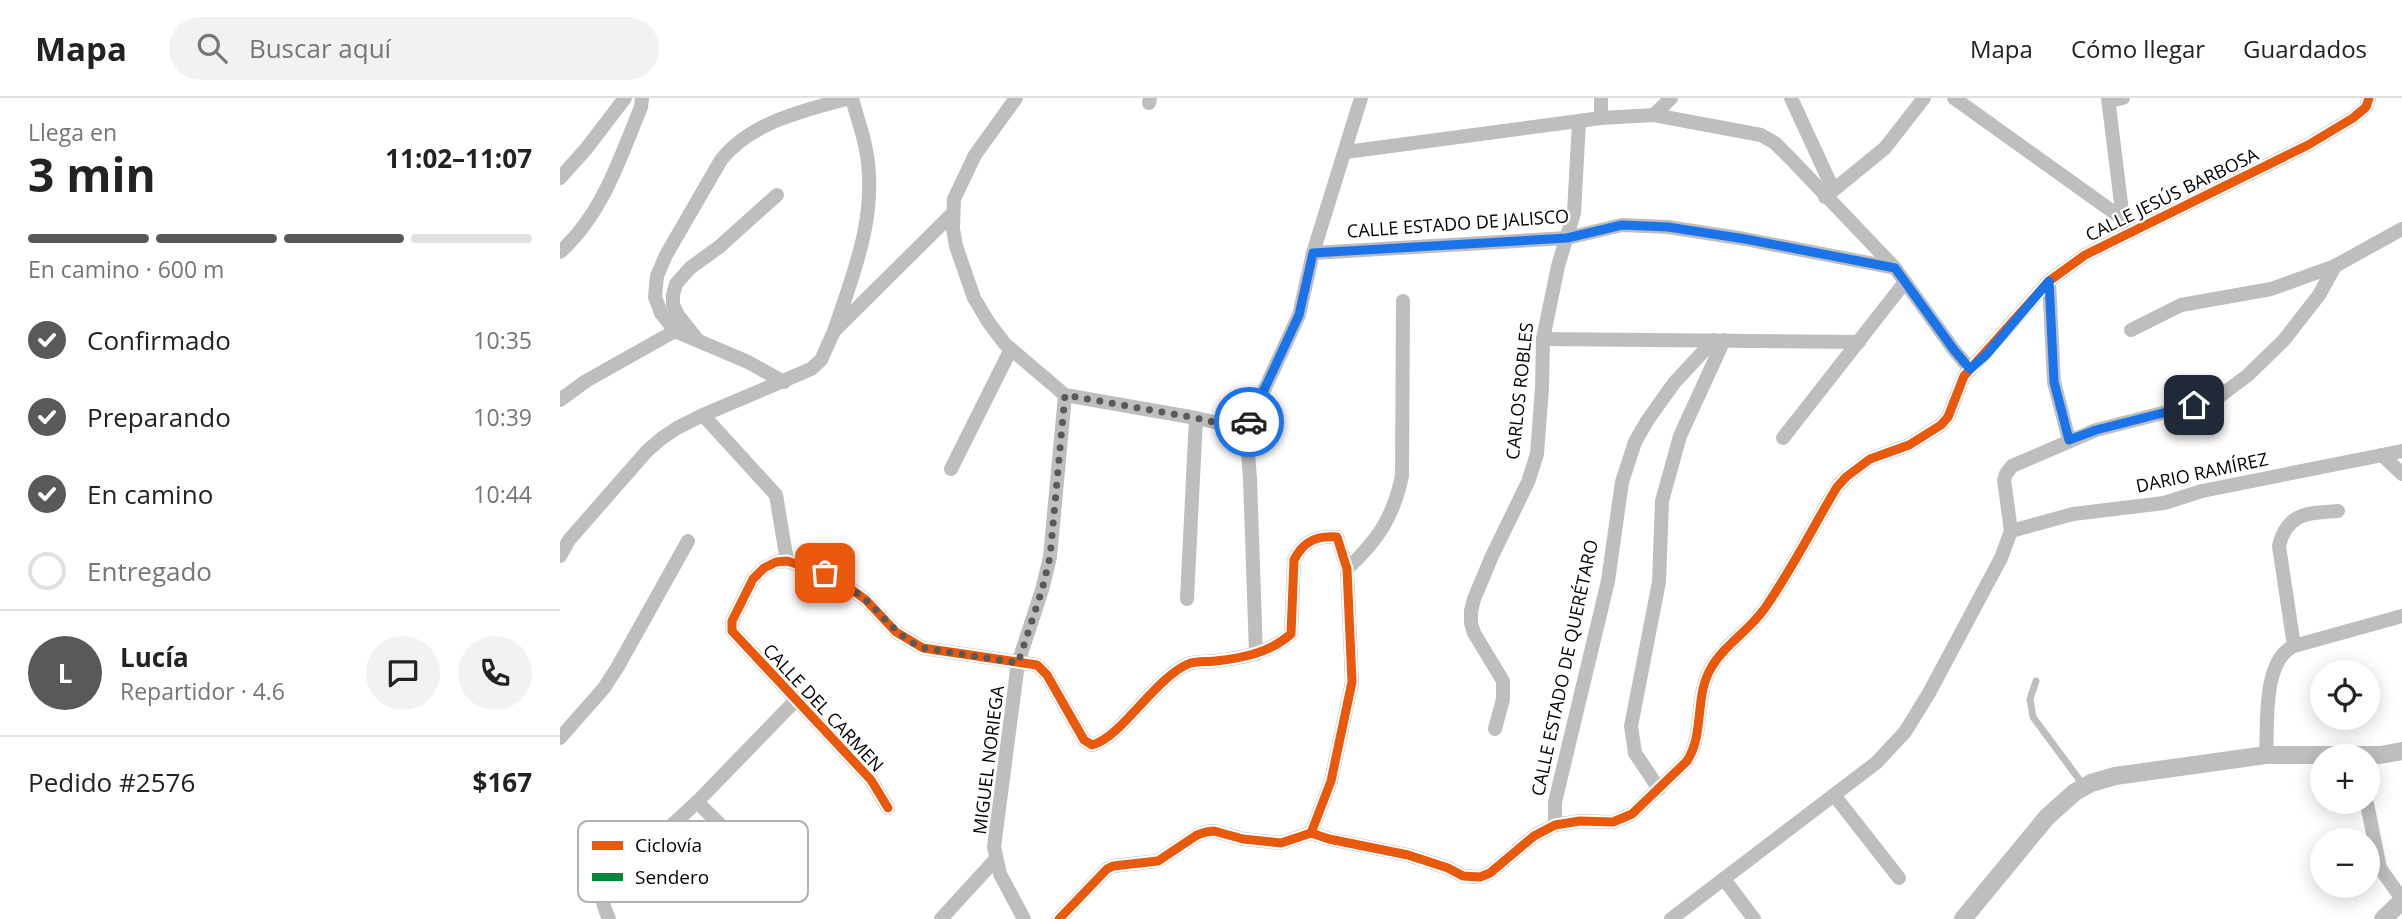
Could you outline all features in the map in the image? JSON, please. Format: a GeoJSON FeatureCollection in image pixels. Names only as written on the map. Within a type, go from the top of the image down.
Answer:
{"type":"FeatureCollection","features":[{"type":"Feature","properties":{"kind":"street"},"geometry":{"type":"LineString","coordinates":[[560,178],[625,98]]}},
{"type":"Feature","properties":{"kind":"street"},"geometry":{"type":"LineString","coordinates":[[560,252],[586,223],[600,200],[641,107],[642,98]]}},
{"type":"Feature","properties":{"kind":"street"},"geometry":{"type":"LineString","coordinates":[[560,556],[569,540],[647,451],[677,428],[784,382],[811,369],[821,360],[834,331],[861,250],[869,208],[866,151],[851,98],[759,128],[743,137],[721,160],[666,255],[657,276],[655,297],[661,313],[675,331],[758,366],[784,382]]}},
{"type":"Feature","properties":{"kind":"street"},"geometry":{"type":"LineString","coordinates":[[1016,98],[975,155],[954,199],[952,214],[956,246],[974,298],[989,323],[1011,349],[1065,395],[1246,429]]}},
{"type":"Feature","properties":{"kind":"street"},"geometry":{"type":"LineString","coordinates":[[1256,654],[1246,429],[1299,315],[1313,253],[1361,98]]}},
{"type":"Feature","properties":{"kind":"street"},"geometry":{"type":"LineString","coordinates":[[1601,98],[1601,118]]}},
{"type":"Feature","properties":{"kind":"street"},"geometry":{"type":"LineString","coordinates":[[1654,115],[1671,98]]}},
{"type":"Feature","properties":{"kind":"street"},"geometry":{"type":"LineString","coordinates":[[1791,98],[1829,193]]}},
{"type":"Feature","properties":{"kind":"street"},"geometry":{"type":"LineString","coordinates":[[1829,193],[1885,148],[1923,98]]}},
{"type":"Feature","properties":{"kind":"street"},"geometry":{"type":"LineString","coordinates":[[1954,98],[2128,224]]}},
{"type":"Feature","properties":{"kind":"street","name":"CALLE JESÚS BARBOSA"},"geometry":{"type":"LineString","coordinates":[[1311,833],[1408,855],[1473,878],[1490,873],[1534,836],[1555,825],[1580,821],[1603,823],[1621,820],[1640,809],[1687,761],[1696,746],[1701,691],[1710,669],[1765,608],[1837,487],[1846,477],[1870,459],[1909,445],[1941,425],[1948,417],[1964,376],[1986,355],[2049,281],[2128,224],[2308,145],[2353,118],[2366,107],[2370,98]]}},
{"type":"Feature","properties":{"kind":"street"},"geometry":{"type":"LineString","coordinates":[[2113,99],[2128,224]]}},
{"type":"Feature","properties":{"kind":"street"},"geometry":{"type":"LineString","coordinates":[[1346,152],[1601,118],[1654,115],[1761,135],[1775,144],[1829,193],[1895,268],[1970,369]]}},
{"type":"Feature","properties":{"kind":"street","name":"CARLOS ROBLES"},"geometry":{"type":"LineString","coordinates":[[1495,729],[1503,699],[1503,681],[1474,633],[1471,611],[1483,578],[1528,482],[1537,454],[1543,339],[1574,212],[1579,122]]}},
{"type":"Feature","properties":{"kind":"street"},"geometry":{"type":"LineString","coordinates":[[698,340],[673,305],[676,284],[690,268],[719,247],[777,195]]}},
{"type":"Feature","properties":{"kind":"street"},"geometry":{"type":"LineString","coordinates":[[834,331],[952,214]]}},
{"type":"Feature","properties":{"kind":"street","name":"CALLE ESTADO DE JALISCO"},"geometry":{"type":"LineString","coordinates":[[1313,253],[1567,238],[1622,225],[1668,227],[1745,239],[1895,268]]}},
{"type":"Feature","properties":{"kind":"street"},"geometry":{"type":"LineString","coordinates":[[2131,330],[2180,305],[2271,289],[2335,267],[2402,229]]}},
{"type":"Feature","properties":{"kind":"street"},"geometry":{"type":"LineString","coordinates":[[1671,919],[1876,763],[1905,732],[1929,693],[2001,558],[2011,531],[2004,481],[2006,474],[2016,463],[2096,430],[2220,396],[2248,375],[2284,340],[2319,295],[2335,267]]}},
{"type":"Feature","properties":{"kind":"street"},"geometry":{"type":"LineString","coordinates":[[2049,281],[2054,382],[2069,440]]}},
{"type":"Feature","properties":{"kind":"street"},"geometry":{"type":"LineString","coordinates":[[1783,438],[1905,282]]}},
{"type":"Feature","properties":{"kind":"street"},"geometry":{"type":"LineString","coordinates":[[1347,569],[1383,530],[1397,498],[1402,476],[1403,301]]}},
{"type":"Feature","properties":{"kind":"street"},"geometry":{"type":"LineString","coordinates":[[560,400],[586,381],[675,331]]}},
{"type":"Feature","properties":{"kind":"street"},"geometry":{"type":"LineString","coordinates":[[1543,339],[1859,342]]}},
{"type":"Feature","properties":{"kind":"street"},"geometry":{"type":"LineString","coordinates":[[1659,789],[1635,753],[1631,726],[1659,582],[1662,501],[1681,436],[1719,340]]}},
{"type":"Feature","properties":{"kind":"street","name":"CALLE ESTADO DE QUERÉTARO"},"geometry":{"type":"LineString","coordinates":[[1555,825],[1555,802],[1608,581],[1622,482],[1635,442],[1674,383],[1719,340]]}},
{"type":"Feature","properties":{"kind":"street"},"geometry":{"type":"LineString","coordinates":[[951,469],[1011,349]]}},
{"type":"Feature","properties":{"kind":"street","name":"MIGUEL NORIEGA"},"geometry":{"type":"LineString","coordinates":[[1024,919],[995,860],[994,847],[1018,663],[1050,557],[1065,395]]}},
{"type":"Feature","properties":{"kind":"street"},"geometry":{"type":"LineString","coordinates":[[703,415],[776,495],[787,561],[825,573],[847,586],[866,600],[896,632],[923,648],[1030,663],[1042,668],[1081,734],[1087,743],[1092,745],[1108,738],[1158,685],[1188,664],[1256,654],[1277,647],[1291,634],[1294,560],[1299,549],[1311,540],[1324,536],[1337,537],[1347,569],[1352,682],[1331,781],[1311,833],[1281,843],[1243,839],[1214,831],[1197,835],[1158,861],[1107,869],[1059,919]]}},
{"type":"Feature","properties":{"kind":"street"},"geometry":{"type":"LineString","coordinates":[[1187,599],[1196,418]]}},
{"type":"Feature","properties":{"kind":"street","name":"DARIO RAMÍREZ"},"geometry":{"type":"LineString","coordinates":[[2011,531],[2073,514],[2164,503],[2202,491],[2402,451]]}},
{"type":"Feature","properties":{"kind":"street"},"geometry":{"type":"LineString","coordinates":[[2382,455],[2402,474]]}},
{"type":"Feature","properties":{"kind":"street"},"geometry":{"type":"LineString","coordinates":[[2294,646],[2279,546],[2282,535],[2298,517],[2338,511]]}},
{"type":"Feature","properties":{"kind":"street"},"geometry":{"type":"LineString","coordinates":[[560,738],[611,678],[688,541]]}},
{"type":"Feature","properties":{"kind":"street","name":"CALLE DEL CARMEN"},"geometry":{"type":"LineString","coordinates":[[787,561],[776,562],[764,568],[753,579],[732,621],[732,631],[871,780],[888,808]]}},
{"type":"Feature","properties":{"kind":"street"},"geometry":{"type":"LineString","coordinates":[[2266,755],[2273,671],[2286,649],[2402,616]]}},
{"type":"Feature","properties":{"kind":"street"},"geometry":{"type":"LineString","coordinates":[[676,821],[795,701]]}},
{"type":"Feature","properties":{"kind":"street"},"geometry":{"type":"LineString","coordinates":[[1963,919],[2047,817],[2060,803],[2084,787],[2115,776],[2266,755],[2380,755],[2402,751]]}},
{"type":"Feature","properties":{"kind":"street"},"geometry":{"type":"LineString","coordinates":[[1834,795],[1899,878]]}},
{"type":"Feature","properties":{"kind":"street"},"geometry":{"type":"LineString","coordinates":[[697,802],[716,821]]}},
{"type":"Feature","properties":{"kind":"street"},"geometry":{"type":"LineString","coordinates":[[942,919],[995,860]]}},
{"type":"Feature","properties":{"kind":"street"},"geometry":{"type":"LineString","coordinates":[[2380,873],[2402,900],[2388,917]]}},
{"type":"Feature","properties":{"kind":"street"},"geometry":{"type":"LineString","coordinates":[[1724,879],[1754,919]]}},
{"type":"Feature","properties":{"kind":"street"},"geometry":{"type":"LineString","coordinates":[[602,902],[609,919]]}},
{"type":"Feature","properties":{"kind":"lane"},"geometry":{"type":"LineString","coordinates":[[2036,681],[2030,699],[2034,717],[2084,787]]}},
{"type":"Feature","properties":{"kind":"cycle path"},"geometry":{"type":"LineString","coordinates":[[1059,919],[1107,869],[1158,861],[1206,832],[1214,831],[1243,839],[1281,843],[1311,833],[1408,855],[1448,868],[1463,876],[1480,877],[1490,873],[1534,836],[1555,825],[1580,821],[1613,822],[1632,814],[1687,761],[1696,739],[1703,691],[1711,668],[1765,608],[1837,487],[1846,477],[1870,459],[1909,445],[1941,425],[1948,417],[1964,376],[2049,281],[2085,255],[2308,145],[2353,118],[2366,107],[2369,98]]}},
{"type":"Feature","properties":{"kind":"cycle path"},"geometry":{"type":"LineString","coordinates":[[888,808],[871,780],[732,631],[732,621],[753,579],[764,568],[776,562],[787,561],[825,573],[866,600],[896,632],[923,648],[1037,665],[1047,675],[1084,740],[1092,745],[1114,732],[1163,682],[1188,664],[1255,654],[1274,646],[1291,634],[1294,560],[1311,541],[1323,537],[1337,537],[1347,569],[1352,682],[1331,781],[1311,833]]}},
{"type":"Feature","properties":{"kind":"way so far"},"geometry":{"type":"LineString","coordinates":[[825,573],[866,600],[896,632],[913,644],[923,648],[1018,663],[1050,557],[1065,395],[1246,429],[1249,422]]}},
{"type":"Feature","properties":{"kind":"route"},"geometry":{"type":"LineString","coordinates":[[1249,422],[1299,315],[1313,253],[1567,238],[1622,225],[1668,227],[1745,239],[1895,268],[1970,369],[1986,355],[2049,281],[2054,382],[2069,440],[2096,430],[2194,405]]}}]}
